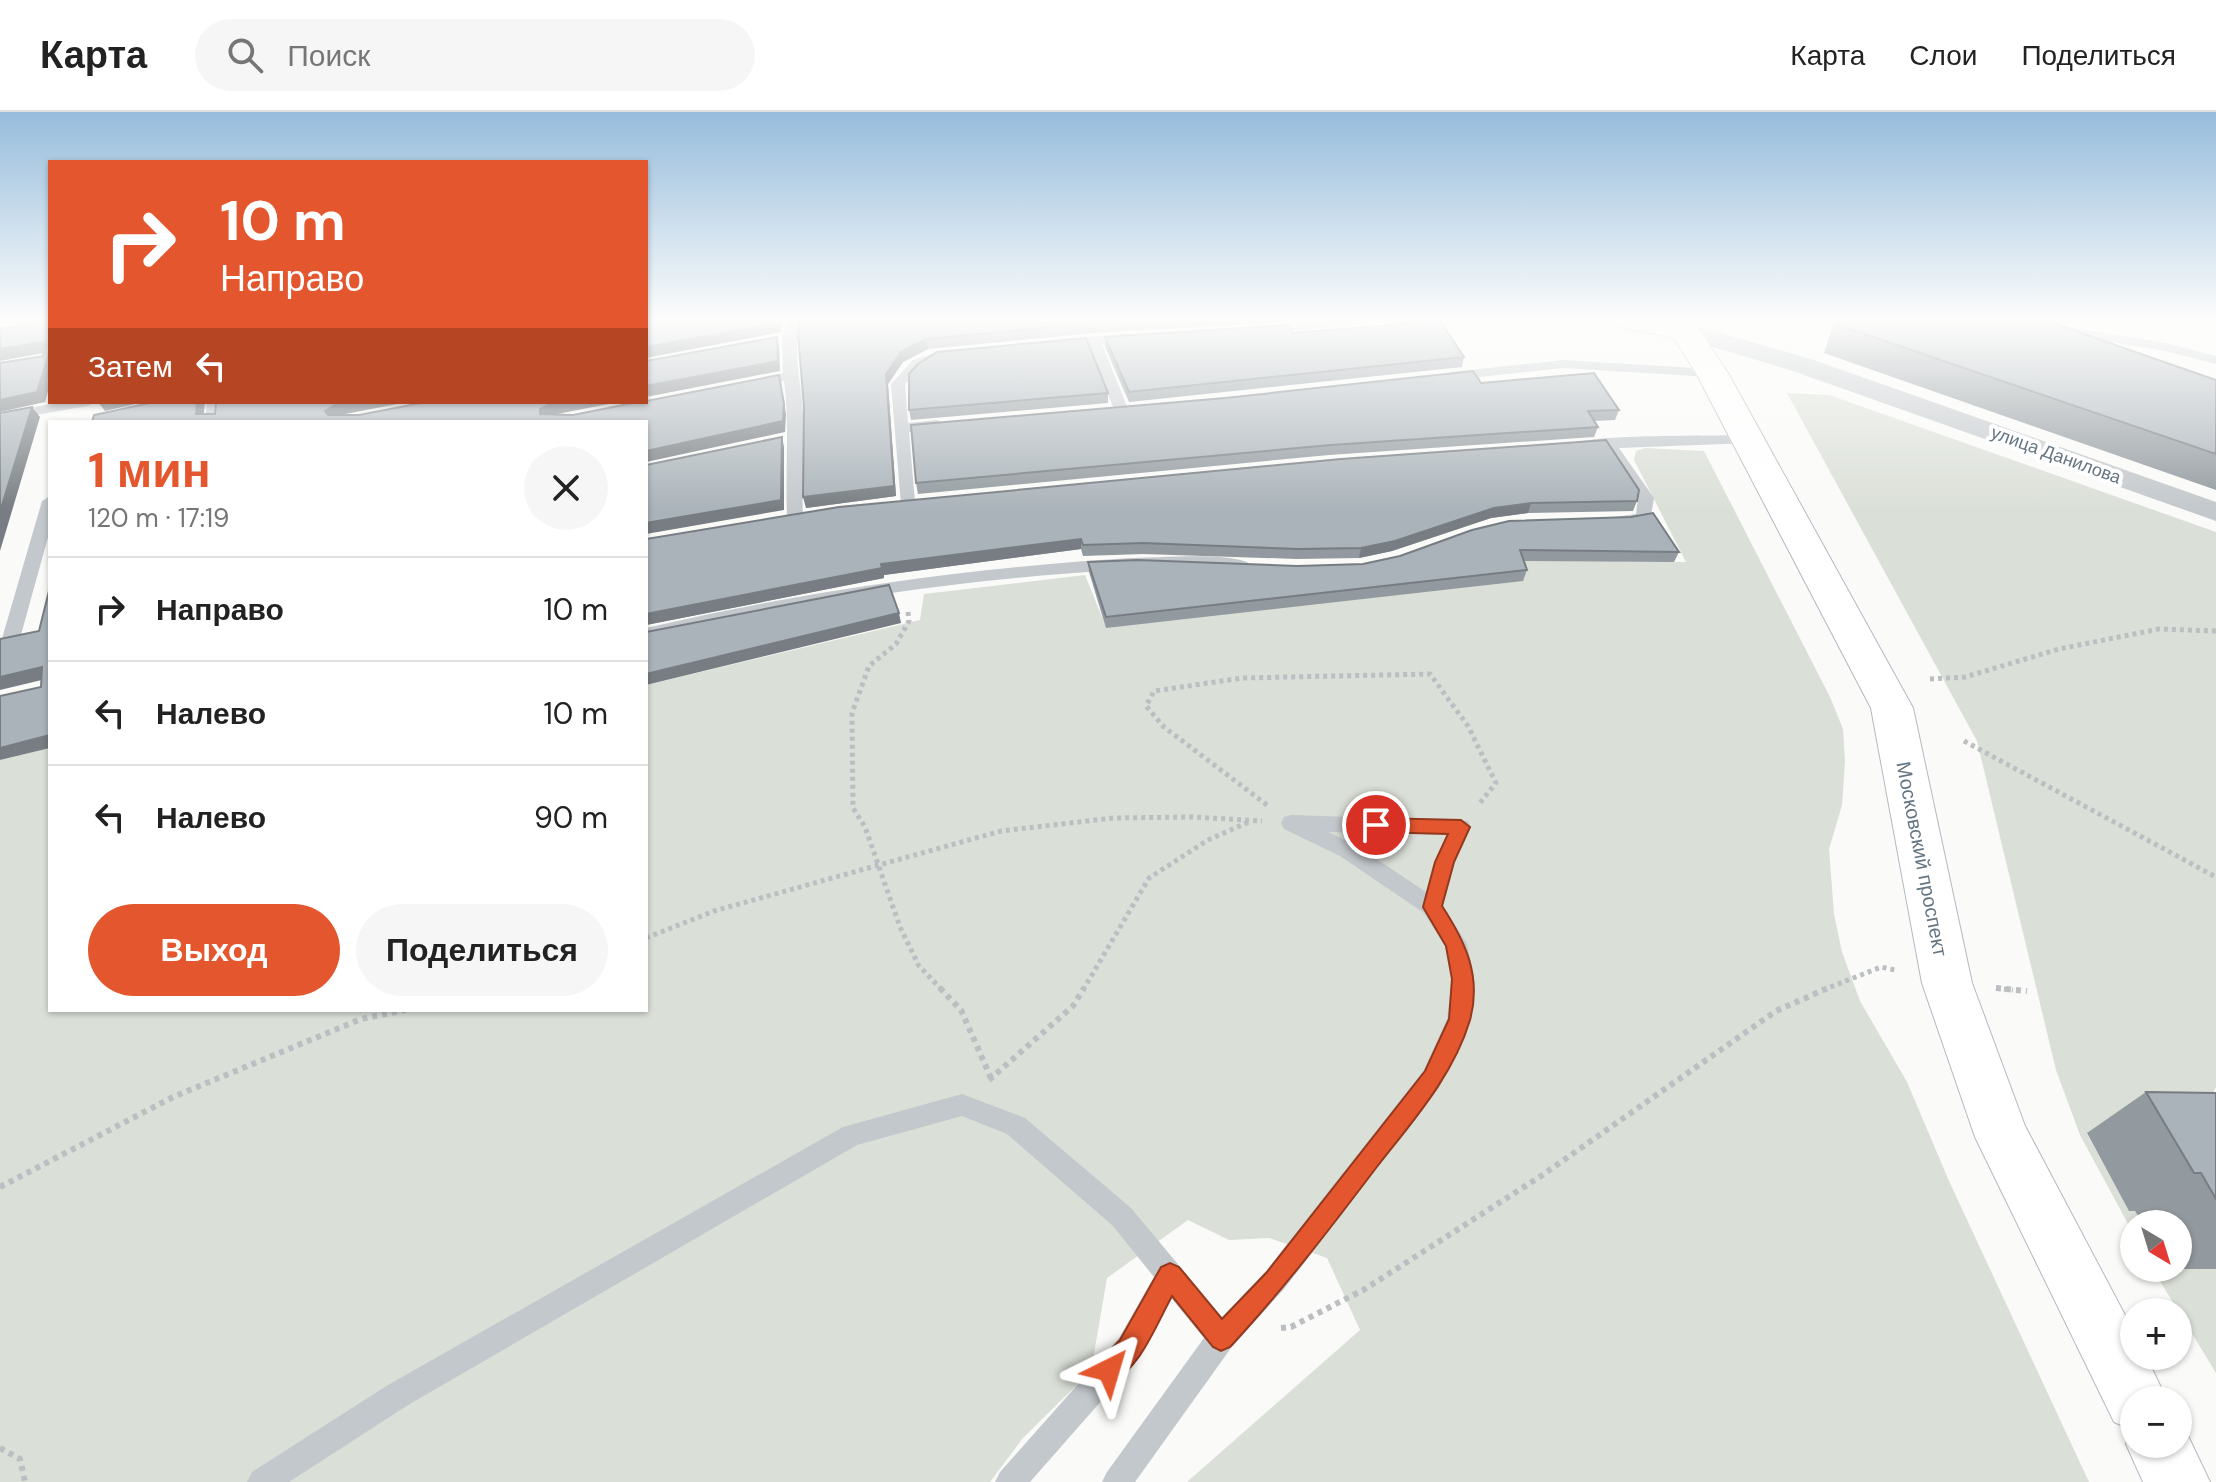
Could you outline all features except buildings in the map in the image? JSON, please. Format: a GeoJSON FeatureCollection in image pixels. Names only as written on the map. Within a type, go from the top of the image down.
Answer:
{"type":"FeatureCollection","features":[{"type":"Feature","properties":{"kind":"street","name":"Московский проспект"},"geometry":{"type":"LineString","coordinates":[[1717,383],[1892,708],[1947,983],[2002,1137],[2129,1386]]}},
{"type":"Feature","properties":{"kind":"street","name":"улица Данилова"},"geometry":{"type":"LineString","coordinates":[[1853,383],[2216,512]]}},
{"type":"Feature","properties":{"kind":"street"},"geometry":{"type":"LineString","coordinates":[[2165,1458],[2178,1482]]}},
{"type":"Feature","properties":{"kind":"lane"},"geometry":{"type":"LineString","coordinates":[[731,387],[753,383]]}},
{"type":"Feature","properties":{"kind":"lane"},"geometry":{"type":"LineString","coordinates":[[791,383],[796,414],[786,438],[796,515]]}},
{"type":"Feature","properties":{"kind":"lane"},"geometry":{"type":"LineString","coordinates":[[899,383],[900,502],[931,499]]}},
{"type":"Feature","properties":{"kind":"lane"},"geometry":{"type":"LineString","coordinates":[[1111,383],[1122,409]]}},
{"type":"Feature","properties":{"kind":"lane"},"geometry":{"type":"LineString","coordinates":[[0,417],[76,404]]}},
{"type":"Feature","properties":{"kind":"lane"},"geometry":{"type":"LineString","coordinates":[[901,428],[946,423]]}},
{"type":"Feature","properties":{"kind":"lane"},"geometry":{"type":"LineString","coordinates":[[1561,445],[1746,440]]}},
{"type":"Feature","properties":{"kind":"lane"},"geometry":{"type":"LineString","coordinates":[[1599,521],[1644,518],[1646,498],[1608,442]]}},
{"type":"Feature","properties":{"kind":"lane"},"geometry":{"type":"LineString","coordinates":[[10,642],[48,508]]}},
{"type":"Feature","properties":{"kind":"lane"},"geometry":{"type":"LineString","coordinates":[[648,634],[905,583],[1106,563],[1185,560],[1260,565]]}},
{"type":"Feature","properties":{"kind":"lane"},"geometry":{"type":"LineString","coordinates":[[1291,823],[1461,827],[1445,862],[1432,907]]}},
{"type":"Feature","properties":{"kind":"lane"},"geometry":{"type":"LineString","coordinates":[[1117,1482],[1221,1338],[1275,1280],[1432,1078],[1459,1019],[1463,979],[1456,944],[1432,907],[1347,850],[1291,823]]}},
{"type":"Feature","properties":{"kind":"lane"},"geometry":{"type":"LineString","coordinates":[[262,1482],[398,1395],[852,1135],[962,1105],[1016,1126],[1122,1217],[1221,1338]]}},
{"type":"Feature","properties":{"kind":"lane"},"geometry":{"type":"LineString","coordinates":[[1010,1482],[1129,1348],[1170,1275]]}},
{"type":"Feature","properties":{"kind":"path"},"geometry":{"type":"LineString","coordinates":[[905,583],[909,621],[896,644],[869,666],[852,713],[853,808],[865,827],[900,927],[919,966],[961,1010],[991,1078]]}},
{"type":"Feature","properties":{"kind":"path"},"geometry":{"type":"LineString","coordinates":[[1930,679],[1965,677],[2059,649],[2159,629],[2216,631]]}},
{"type":"Feature","properties":{"kind":"path"},"geometry":{"type":"LineString","coordinates":[[1291,823],[1164,727],[1146,706],[1154,691],[1242,678],[1430,674],[1449,694],[1477,739],[1496,783],[1461,827]]}},
{"type":"Feature","properties":{"kind":"path"},"geometry":{"type":"LineString","coordinates":[[1964,741],[2216,877]]}},
{"type":"Feature","properties":{"kind":"path"},"geometry":{"type":"LineString","coordinates":[[648,937],[714,911],[1001,831],[1113,818],[1291,823]]}},
{"type":"Feature","properties":{"kind":"path"},"geometry":{"type":"LineString","coordinates":[[962,1105],[1073,1006],[1149,878],[1208,840],[1253,821]]}},
{"type":"Feature","properties":{"kind":"path"},"geometry":{"type":"LineString","coordinates":[[1221,1338],[1291,1327],[1365,1289],[1541,1176],[1776,1011],[1858,974],[1881,967],[1947,983],[2027,991]]}},
{"type":"Feature","properties":{"kind":"path"},"geometry":{"type":"LineString","coordinates":[[0,1187],[173,1097],[361,1019],[395,1012]]}},
{"type":"Feature","properties":{"kind":"path"},"geometry":{"type":"LineString","coordinates":[[0,1448],[20,1459],[25,1482]]}},
{"type":"Feature","properties":{"kind":"shaded area"},"geometry":{"type":"Polygon","coordinates":[[[1787,393],[1829,395],[2216,532],[2216,1087],[2191,1134],[2087,1134],[2129,1210],[2120,1210],[2080,1135],[2056,1070],[1977,741],[1787,393]]]}},
{"type":"Feature","properties":{"kind":"shaded area"},"geometry":{"type":"Polygon","coordinates":[[[1645,448],[1704,451],[1830,697],[1843,729],[1845,762],[1842,805],[1829,849],[1834,914],[1842,952],[1860,1001],[1907,1082],[1949,1181],[2089,1482],[1187,1482],[1360,1330],[1327,1258],[1269,1238],[1229,1240],[1188,1220],[1107,1278],[1091,1371],[1023,1438],[990,1482],[0,1482],[0,760],[48,748],[48,1012],[648,1012],[648,685],[920,620],[924,594],[1085,575],[1106,627],[1523,580],[1516,560],[1686,562],[1634,460],[1636,451],[1645,448]]]}},
{"type":"Feature","properties":{"kind":"shaded area"},"geometry":{"type":"Polygon","coordinates":[[[2192,1269],[2216,1269],[2216,1373],[2192,1334],[2192,1298],[2170,1298],[2161,1282],[2192,1282],[2192,1269]]]}},
{"type":"Feature","properties":{"kind":"route"},"geometry":{"type":"LineString","coordinates":[[1109,1370],[1129,1348],[1170,1275],[1221,1338],[1275,1280],[1432,1078],[1459,1019],[1463,979],[1456,944],[1432,907],[1445,862],[1461,827],[1376,825]]}}]}
